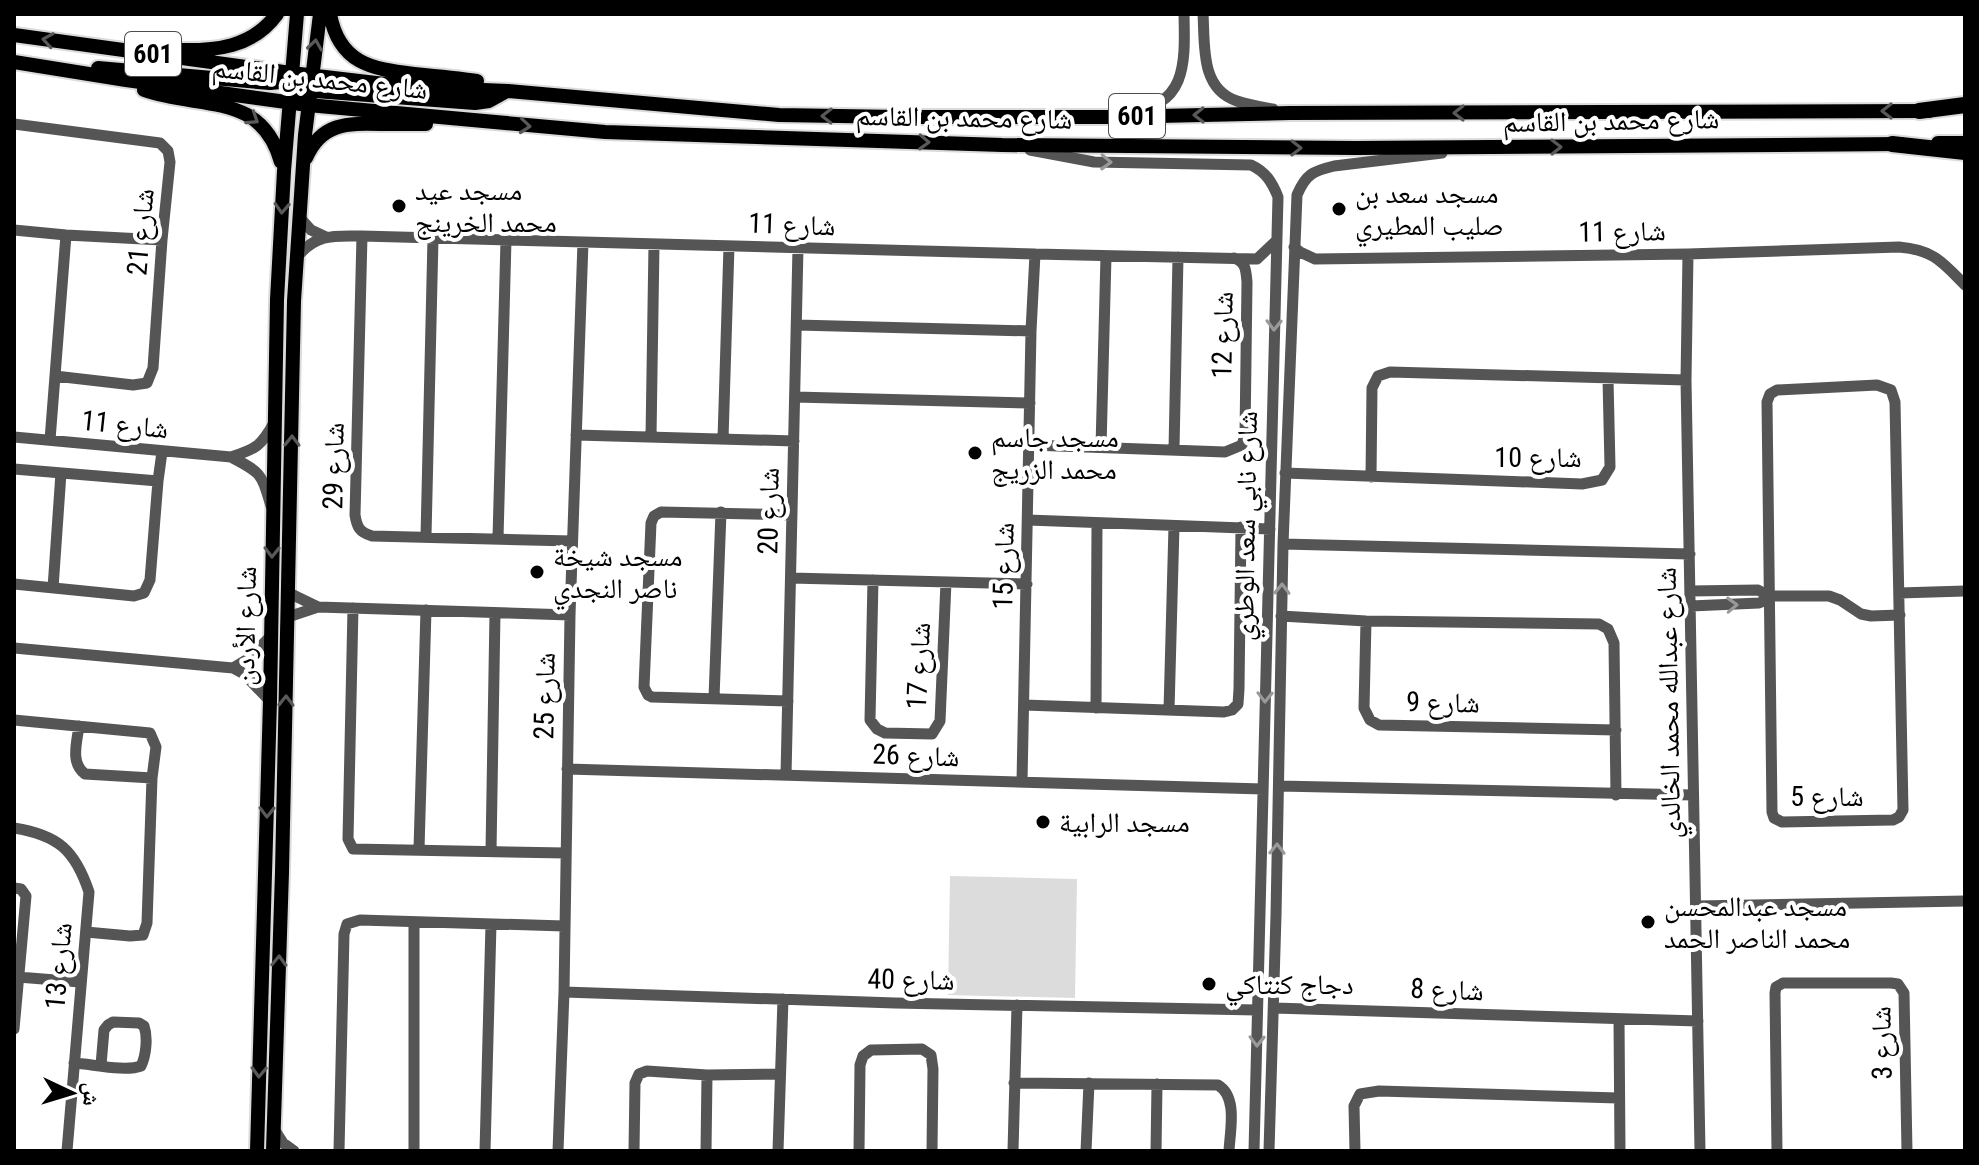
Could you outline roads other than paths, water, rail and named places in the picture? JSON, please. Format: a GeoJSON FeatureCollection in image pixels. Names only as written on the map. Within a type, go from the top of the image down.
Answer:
{"type":"FeatureCollection","features":[{"type":"Feature","properties":{"kind":"highway"},"geometry":{"type":"LineString","coordinates":[[1919,111],[1965,108]]}},
{"type":"Feature","properties":{"kind":"highway"},"geometry":{"type":"LineString","coordinates":[[1892,144],[1965,152]]}},
{"type":"Feature","properties":{"kind":"main road"},"geometry":{"type":"LineString","coordinates":[[83,45],[218,49],[249,39],[277,14]]}},
{"type":"Feature","properties":{"kind":"main road","name":"شارع الأردن"},"geometry":{"type":"LineString","coordinates":[[257,1151],[270,701],[277,300],[297,14]]}},
{"type":"Feature","properties":{"kind":"main road","name":"شارع الأردن"},"geometry":{"type":"LineString","coordinates":[[273,1151],[294,301],[311,75],[320,14]]}},
{"type":"Feature","properties":{"kind":"main road"},"geometry":{"type":"LineString","coordinates":[[330,14],[343,46],[351,55],[372,67],[487,82],[508,91]]}},
{"type":"Feature","properties":{"kind":"main road","name":"شارع محمد بن القاسم"},"geometry":{"type":"LineString","coordinates":[[14,35],[291,78],[311,75],[410,87],[508,91],[779,115],[1112,117],[1290,113],[1919,111]]}},
{"type":"Feature","properties":{"kind":"main road","name":"شارع محمد بن القاسم"},"geometry":{"type":"LineString","coordinates":[[14,62],[289,103],[309,98],[490,123],[605,132],[1002,145],[1339,148],[1965,143]]}},
{"type":"Feature","properties":{"kind":"main road"},"geometry":{"type":"LineString","coordinates":[[77,71],[102,67],[265,83],[291,78]]}},
{"type":"Feature","properties":{"kind":"main road"},"geometry":{"type":"LineString","coordinates":[[126,80],[155,93],[231,109],[258,120],[270,135],[284,171]]}},
{"type":"Feature","properties":{"kind":"main road"},"geometry":{"type":"LineString","coordinates":[[309,98],[475,103],[489,101],[508,91]]}},
{"type":"Feature","properties":{"kind":"main road"},"geometry":{"type":"LineString","coordinates":[[605,132],[623,126],[641,125],[780,133],[786,126],[779,115]]}},
{"type":"Feature","properties":{"kind":"main road"},"geometry":{"type":"LineString","coordinates":[[303,166],[320,137],[345,124],[490,123]]}},
{"type":"Feature","properties":{"kind":"main road"},"geometry":{"type":"LineString","coordinates":[[277,300],[283,306],[294,301]]}},
{"type":"Feature","properties":{"kind":"main road"},"geometry":{"type":"LineString","coordinates":[[276,333],[285,329],[293,334]]}},
{"type":"Feature","properties":{"kind":"main road"},"geometry":{"type":"LineString","coordinates":[[266,869],[272,875],[282,872]]}},
{"type":"Feature","properties":{"kind":"main road"},"geometry":{"type":"LineString","coordinates":[[264,904],[273,898],[279,900],[281,905]]}},
{"type":"Feature","properties":{"kind":"street"},"geometry":{"type":"LineString","coordinates":[[899,117],[1140,110],[1157,104],[1173,91],[1182,71],[1184,14]]}},
{"type":"Feature","properties":{"kind":"street"},"geometry":{"type":"LineString","coordinates":[[1203,14],[1207,68],[1216,87],[1234,100],[1290,113]]}},
{"type":"Feature","properties":{"kind":"street"},"geometry":{"type":"LineString","coordinates":[[1185,52],[1189,59],[1195,61],[1201,59],[1206,48]]}},
{"type":"Feature","properties":{"kind":"street","name":"شارع 21"},"geometry":{"type":"LineString","coordinates":[[14,124],[160,143],[168,151],[170,162],[153,368],[147,383],[133,385],[55,376]]}},
{"type":"Feature","properties":{"kind":"street","name":"شارع نابي سعد الوطري"},"geometry":{"type":"LineString","coordinates":[[1002,145],[1094,162],[1251,165],[1273,184],[1278,197],[1254,1151]]}},
{"type":"Feature","properties":{"kind":"street","name":"شارع نابي سعد الوطري"},"geometry":{"type":"LineString","coordinates":[[1269,1151],[1285,473],[1297,195],[1302,182],[1311,174],[1334,166],[1477,148]]}},
{"type":"Feature","properties":{"kind":"street"},"geometry":{"type":"LineString","coordinates":[[300,218],[311,230],[326,237]]}},
{"type":"Feature","properties":{"kind":"street"},"geometry":{"type":"LineString","coordinates":[[1292,291],[1283,295],[1257,259],[1286,226],[1294,231]]}},
{"type":"Feature","properties":{"kind":"street"},"geometry":{"type":"LineString","coordinates":[[14,230],[162,240]]}},
{"type":"Feature","properties":{"kind":"street"},"geometry":{"type":"LineString","coordinates":[[50,440],[66,235]]}},
{"type":"Feature","properties":{"kind":"street","name":"شارع 29"},"geometry":{"type":"LineString","coordinates":[[362,236],[356,527],[372,536],[572,541]]}},
{"type":"Feature","properties":{"kind":"street"},"geometry":{"type":"LineString","coordinates":[[298,256],[310,243],[326,237]]}},
{"type":"Feature","properties":{"kind":"street","name":"شارع 11"},"geometry":{"type":"LineString","coordinates":[[326,237],[1257,259]]}},
{"type":"Feature","properties":{"kind":"street"},"geometry":{"type":"LineString","coordinates":[[426,536],[433,238]]}},
{"type":"Feature","properties":{"kind":"street"},"geometry":{"type":"LineString","coordinates":[[498,538],[506,240]]}},
{"type":"Feature","properties":{"kind":"street","name":"شارع 25"},"geometry":{"type":"LineString","coordinates":[[558,1151],[572,541],[583,242]]}},
{"type":"Feature","properties":{"kind":"street"},"geometry":{"type":"LineString","coordinates":[[651,437],[654,244]]}},
{"type":"Feature","properties":{"kind":"street"},"geometry":{"type":"LineString","coordinates":[[723,439],[729,246]]}},
{"type":"Feature","properties":{"kind":"street"},"geometry":{"type":"LineString","coordinates":[[1294,247],[1315,259]]}},
{"type":"Feature","properties":{"kind":"street","name":"شارع 11"},"geometry":{"type":"LineString","coordinates":[[1315,259],[1688,254],[1899,247],[1929,252],[1965,285]]}},
{"type":"Feature","properties":{"kind":"street","name":"شارع 20"},"geometry":{"type":"LineString","coordinates":[[786,775],[798,248]]}},
{"type":"Feature","properties":{"kind":"street","name":"شارع 15"},"geometry":{"type":"LineString","coordinates":[[1022,782],[1035,254]]}},
{"type":"Feature","properties":{"kind":"street","name":"شارع عبدالله محمد الخالدي"},"geometry":{"type":"LineString","coordinates":[[1688,254],[1686,380],[1700,1151]]}},
{"type":"Feature","properties":{"kind":"street"},"geometry":{"type":"LineString","coordinates":[[1101,447],[1106,256]]}},
{"type":"Feature","properties":{"kind":"street"},"geometry":{"type":"LineString","coordinates":[[1174,449],[1178,257]]}},
{"type":"Feature","properties":{"kind":"street","name":"شارع 12"},"geometry":{"type":"LineString","coordinates":[[1030,445],[1225,452],[1242,445],[1245,435],[1247,282],[1244,265],[1233,258]]}},
{"type":"Feature","properties":{"kind":"street"},"geometry":{"type":"LineString","coordinates":[[1293,275],[1315,259]]}},
{"type":"Feature","properties":{"kind":"street"},"geometry":{"type":"LineString","coordinates":[[797,325],[1031,331]]}},
{"type":"Feature","properties":{"kind":"street"},"geometry":{"type":"LineString","coordinates":[[1371,477],[1372,388],[1378,376],[1390,372],[1686,380]]}},
{"type":"Feature","properties":{"kind":"street","name":"شارع 10"},"geometry":{"type":"LineString","coordinates":[[1285,473],[1582,484],[1602,480],[1610,467],[1608,379]]}},
{"type":"Feature","properties":{"kind":"street","name":"شارع 5"},"geometry":{"type":"LineString","coordinates":[[1877,385],[1891,390],[1895,402],[1899,593],[1902,814],[1893,820],[1782,822],[1774,818],[1768,398],[1777,390],[1877,385]]}},
{"type":"Feature","properties":{"kind":"street"},"geometry":{"type":"LineString","coordinates":[[795,397],[1030,403]]}},
{"type":"Feature","properties":{"kind":"street"},"geometry":{"type":"LineString","coordinates":[[231,457],[255,450],[274,422]]}},
{"type":"Feature","properties":{"kind":"street"},"geometry":{"type":"LineString","coordinates":[[576,435],[794,441]]}},
{"type":"Feature","properties":{"kind":"street","name":"شارع 11"},"geometry":{"type":"LineString","coordinates":[[14,437],[231,457]]}},
{"type":"Feature","properties":{"kind":"street"},"geometry":{"type":"LineString","coordinates":[[14,584],[134,596],[144,593],[150,580],[162,452]]}},
{"type":"Feature","properties":{"kind":"street"},"geometry":{"type":"LineString","coordinates":[[231,457],[256,470],[273,511]]}},
{"type":"Feature","properties":{"kind":"street"},"geometry":{"type":"LineString","coordinates":[[14,469],[158,481]]}},
{"type":"Feature","properties":{"kind":"street"},"geometry":{"type":"LineString","coordinates":[[53,588],[61,473]]}},
{"type":"Feature","properties":{"kind":"street"},"geometry":{"type":"LineString","coordinates":[[788,701],[652,697],[644,687],[651,523],[654,516],[661,512],[792,515]]}},
{"type":"Feature","properties":{"kind":"street"},"geometry":{"type":"LineString","coordinates":[[714,698],[721,512]]}},
{"type":"Feature","properties":{"kind":"street"},"geometry":{"type":"LineString","coordinates":[[1028,520],[1270,529]]}},
{"type":"Feature","properties":{"kind":"street"},"geometry":{"type":"LineString","coordinates":[[1096,708],[1097,523]]}},
{"type":"Feature","properties":{"kind":"street"},"geometry":{"type":"LineString","coordinates":[[1169,710],[1174,526]]}},
{"type":"Feature","properties":{"kind":"street"},"geometry":{"type":"LineString","coordinates":[[1024,705],[1232,710],[1238,704],[1241,527]]}},
{"type":"Feature","properties":{"kind":"street"},"geometry":{"type":"LineString","coordinates":[[1283,544],[1690,554]]}},
{"type":"Feature","properties":{"kind":"street","name":"شارع 17"},"geometry":{"type":"LineString","coordinates":[[791,578],[1027,584]]}},
{"type":"Feature","properties":{"kind":"street","name":"شارع 17"},"geometry":{"type":"LineString","coordinates":[[873,580],[870,720],[885,733],[932,734],[940,721],[946,582]]}},
{"type":"Feature","properties":{"kind":"street"},"geometry":{"type":"LineString","coordinates":[[1690,591],[1758,590],[1769,596],[1829,596],[1866,615],[1900,615]]}},
{"type":"Feature","properties":{"kind":"street"},"geometry":{"type":"LineString","coordinates":[[1899,593],[1965,591]]}},
{"type":"Feature","properties":{"kind":"street"},"geometry":{"type":"LineString","coordinates":[[289,593],[318,607]]}},
{"type":"Feature","properties":{"kind":"street"},"geometry":{"type":"LineString","coordinates":[[1691,606],[1759,603],[1769,596]]}},
{"type":"Feature","properties":{"kind":"street"},"geometry":{"type":"LineString","coordinates":[[288,617],[318,607],[570,615]]}},
{"type":"Feature","properties":{"kind":"street"},"geometry":{"type":"LineString","coordinates":[[353,608],[348,839],[353,849],[566,853]]}},
{"type":"Feature","properties":{"kind":"street"},"geometry":{"type":"LineString","coordinates":[[419,849],[426,610]]}},
{"type":"Feature","properties":{"kind":"street"},"geometry":{"type":"LineString","coordinates":[[491,851],[495,613]]}},
{"type":"Feature","properties":{"kind":"street"},"geometry":{"type":"LineString","coordinates":[[1281,616],[1366,621],[1599,624],[1608,629],[1614,643],[1616,795]]}},
{"type":"Feature","properties":{"kind":"street","name":"شارع 9"},"geometry":{"type":"LineString","coordinates":[[1366,621],[1364,708],[1370,720],[1379,725],[1616,730]]}},
{"type":"Feature","properties":{"kind":"street"},"geometry":{"type":"LineString","coordinates":[[233,668],[248,659],[271,636]]}},
{"type":"Feature","properties":{"kind":"street"},"geometry":{"type":"LineString","coordinates":[[14,648],[233,668],[244,674],[270,701]]}},
{"type":"Feature","properties":{"kind":"street"},"geometry":{"type":"LineString","coordinates":[[14,720],[150,733],[156,747],[152,778],[147,923],[143,935],[86,932]]}},
{"type":"Feature","properties":{"kind":"street"},"geometry":{"type":"LineString","coordinates":[[79,726],[75,761],[79,770],[85,774],[152,778]]}},
{"type":"Feature","properties":{"kind":"street","name":"شارع 26"},"geometry":{"type":"LineString","coordinates":[[567,769],[1263,789]]}},
{"type":"Feature","properties":{"kind":"street"},"geometry":{"type":"LineString","coordinates":[[1279,786],[1693,795]]}},
{"type":"Feature","properties":{"kind":"street","name":"شارع 13"},"geometry":{"type":"LineString","coordinates":[[14,828],[48,836],[66,850],[78,863],[89,892],[67,1151]]}},
{"type":"Feature","properties":{"kind":"street"},"geometry":{"type":"LineString","coordinates":[[1262,880],[1271,886],[1277,878]]}},
{"type":"Feature","properties":{"kind":"street"},"geometry":{"type":"LineString","coordinates":[[14,888],[21,889],[26,896],[18,932],[14,1025]]}},
{"type":"Feature","properties":{"kind":"street"},"geometry":{"type":"LineString","coordinates":[[1697,906],[1965,901]]}},
{"type":"Feature","properties":{"kind":"street"},"geometry":{"type":"LineString","coordinates":[[1261,912],[1271,908],[1276,915]]}},
{"type":"Feature","properties":{"kind":"street"},"geometry":{"type":"LineString","coordinates":[[339,1151],[344,934],[347,924],[360,920],[564,926]]}},
{"type":"Feature","properties":{"kind":"street"},"geometry":{"type":"LineString","coordinates":[[414,922],[414,1151]]}},
{"type":"Feature","properties":{"kind":"street"},"geometry":{"type":"LineString","coordinates":[[485,1151],[491,924]]}},
{"type":"Feature","properties":{"kind":"street"},"geometry":{"type":"LineString","coordinates":[[18,977],[80,982]]}},
{"type":"Feature","properties":{"kind":"street","name":"شارع 3"},"geometry":{"type":"LineString","coordinates":[[1777,1151],[1775,993],[1776,987],[1783,983],[1895,983],[1901,986],[1904,993],[1907,1151]]}},
{"type":"Feature","properties":{"kind":"street","name":"شارع 40"},"geometry":{"type":"LineString","coordinates":[[564,992],[1257,1010]]}},
{"type":"Feature","properties":{"kind":"street"},"geometry":{"type":"LineString","coordinates":[[778,1151],[783,999]]}},
{"type":"Feature","properties":{"kind":"street"},"geometry":{"type":"LineString","coordinates":[[1013,1151],[1017,1005]]}},
{"type":"Feature","properties":{"kind":"street","name":"شارع 8"},"geometry":{"type":"LineString","coordinates":[[1274,1008],[1698,1021]]}},
{"type":"Feature","properties":{"kind":"street"},"geometry":{"type":"LineString","coordinates":[[1619,1019],[1620,1151]]}},
{"type":"Feature","properties":{"kind":"street"},"geometry":{"type":"LineString","coordinates":[[74,1063],[135,1068],[141,1066],[146,1032],[144,1026],[113,1022],[108,1025],[104,1030],[101,1065]]}},
{"type":"Feature","properties":{"kind":"street"},"geometry":{"type":"LineString","coordinates":[[859,1151],[860,1065],[863,1056],[871,1050],[893,1048],[922,1049],[931,1055],[932,1151]]}},
{"type":"Feature","properties":{"kind":"street"},"geometry":{"type":"LineString","coordinates":[[634,1151],[635,1083],[639,1074],[647,1071],[707,1075],[779,1074]]}},
{"type":"Feature","properties":{"kind":"street"},"geometry":{"type":"LineString","coordinates":[[706,1151],[707,1075]]}},
{"type":"Feature","properties":{"kind":"street"},"geometry":{"type":"LineString","coordinates":[[1014,1083],[1212,1084],[1226,1090],[1230,1100],[1229,1151]]}},
{"type":"Feature","properties":{"kind":"street"},"geometry":{"type":"LineString","coordinates":[[1086,1151],[1089,1083]]}},
{"type":"Feature","properties":{"kind":"street"},"geometry":{"type":"LineString","coordinates":[[1156,1151],[1157,1084]]}},
{"type":"Feature","properties":{"kind":"street"},"geometry":{"type":"LineString","coordinates":[[1355,1151],[1354,1106],[1360,1094],[1379,1091],[1618,1098]]}},
{"type":"Feature","properties":{"kind":"street"},"geometry":{"type":"LineString","coordinates":[[274,1129],[283,1143],[294,1151]]}},
{"type":"Feature","properties":{"kind":"place","name":"مسجد عيد محمد الخرينج"},"geometry":{"type":"Point","coordinates":[399,206]}},
{"type":"Feature","properties":{"kind":"place","name":"مسجد سعد بن صليب المطيري"},"geometry":{"type":"Point","coordinates":[1339,209]}},
{"type":"Feature","properties":{"kind":"place","name":"مسجد جاسم محمد الزريج"},"geometry":{"type":"Point","coordinates":[975,453]}},
{"type":"Feature","properties":{"kind":"place","name":"مسجد شيخة ناصر النجدي"},"geometry":{"type":"Point","coordinates":[537,572]}},
{"type":"Feature","properties":{"kind":"place","name":"مسجد الرابية"},"geometry":{"type":"Point","coordinates":[1043,822]}},
{"type":"Feature","properties":{"kind":"place","name":"مسجد عبدالمحسن محمد الناصر الحمد"},"geometry":{"type":"Point","coordinates":[1648,922]}},
{"type":"Feature","properties":{"kind":"place","name":"دجاج كنتاكي"},"geometry":{"type":"Point","coordinates":[1209,984]}}]}
